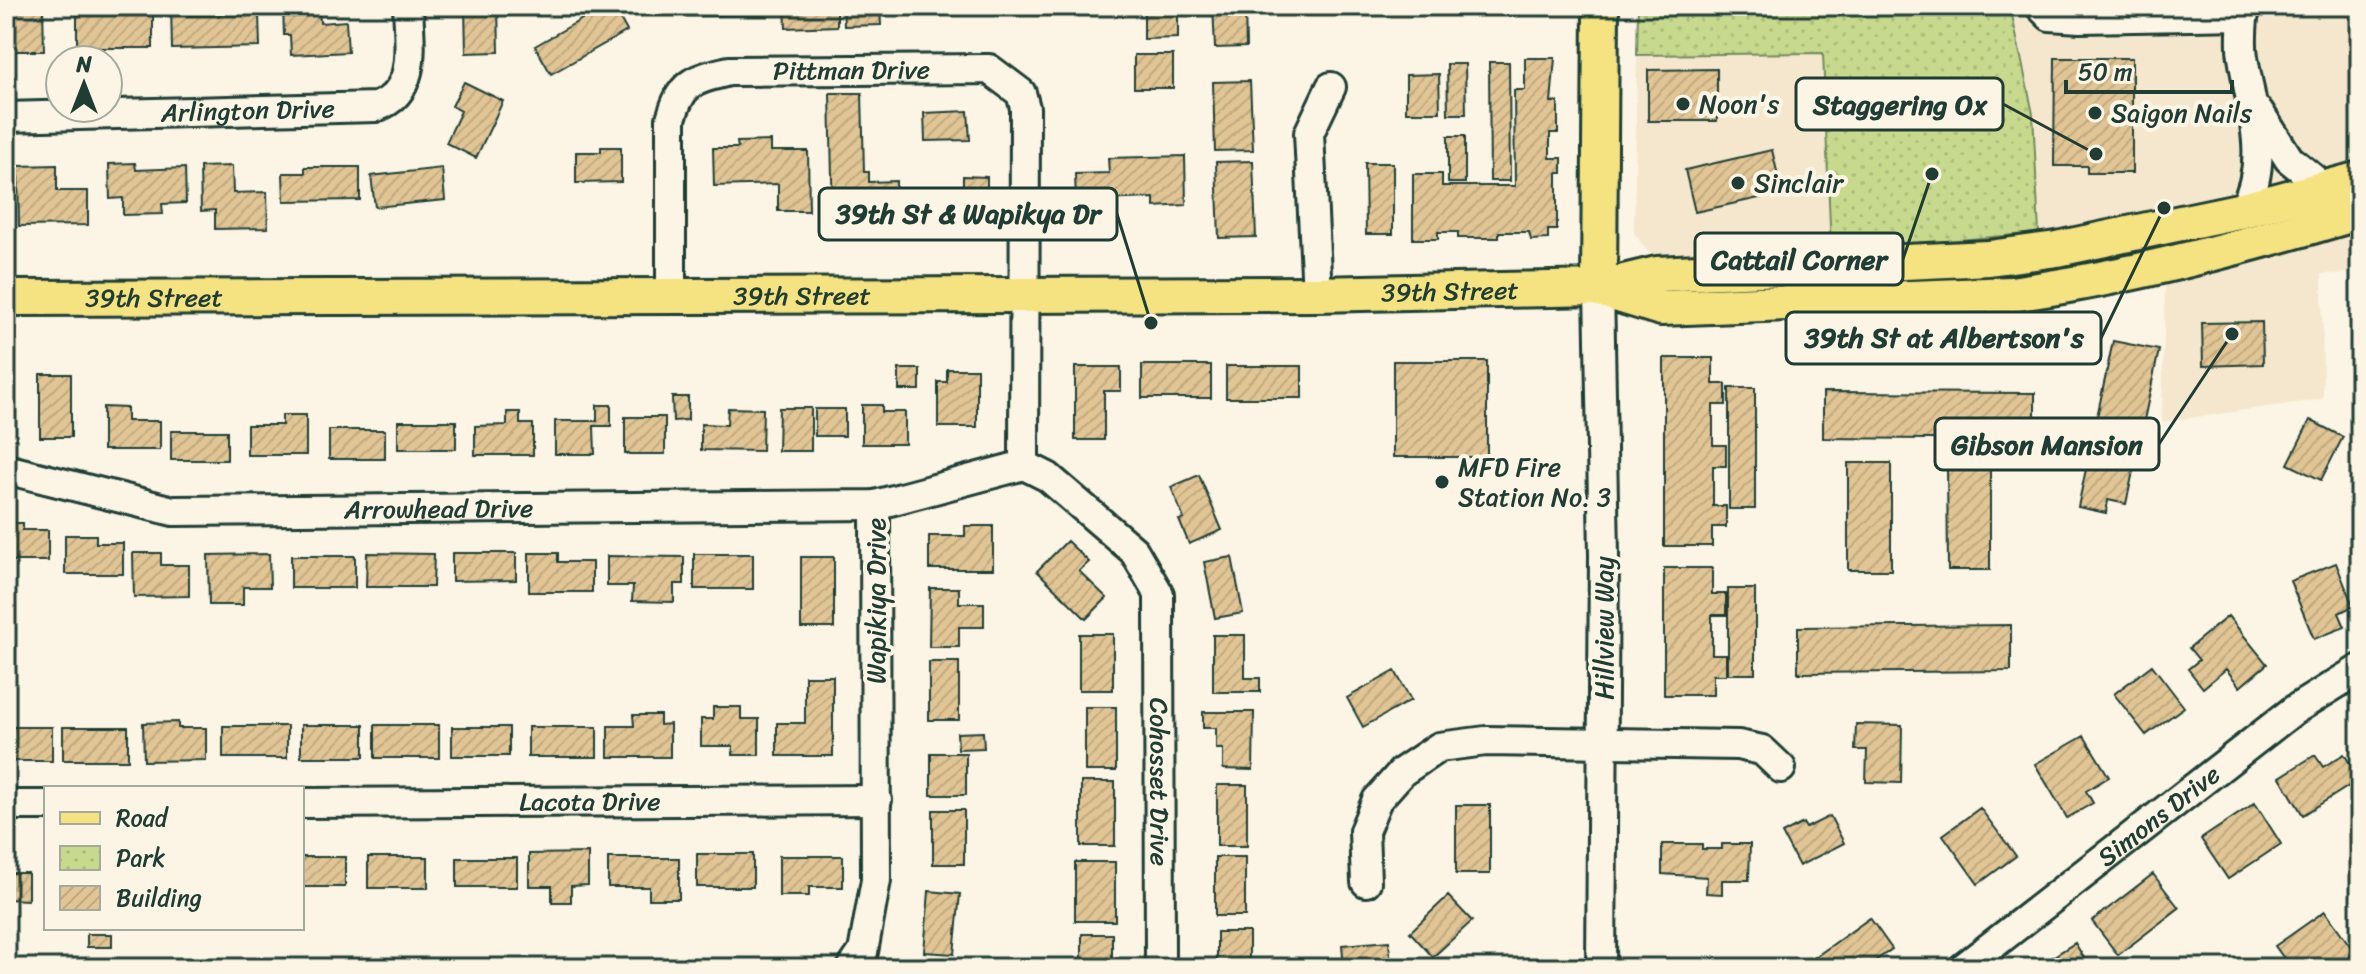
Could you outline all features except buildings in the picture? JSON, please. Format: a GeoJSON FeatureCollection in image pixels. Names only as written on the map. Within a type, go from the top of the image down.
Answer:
{"type":"FeatureCollection","features":[{"type":"Feature","properties":{"kind":"main road"},"geometry":{"type":"LineString","coordinates":[[1599,288],[1601,6]]}},
{"type":"Feature","properties":{"kind":"main road"},"geometry":{"type":"LineString","coordinates":[[1599,288],[1657,274],[1989,258],[2099,241],[2284,201],[2360,179]]}},
{"type":"Feature","properties":{"kind":"main road"},"geometry":{"type":"LineString","coordinates":[[2011,294],[2029,280],[2047,273],[2261,225],[2278,216],[2284,201]]}},
{"type":"Feature","properties":{"kind":"main road"},"geometry":{"type":"LineString","coordinates":[[1599,288],[1661,308],[2011,294],[2054,288],[2219,251],[2360,212]]}},
{"type":"Feature","properties":{"kind":"main road","name":"39th Street"},"geometry":{"type":"LineString","coordinates":[[6,298],[1317,294],[1599,288]]}},
{"type":"Feature","properties":{"kind":"street","name":"Arlington Drive"},"geometry":{"type":"LineString","coordinates":[[6,117],[376,107],[396,94],[408,72],[408,6]]}},
{"type":"Feature","properties":{"kind":"street"},"geometry":{"type":"LineString","coordinates":[[2040,6],[2050,16],[2080,18],[2244,10],[2242,53],[2260,167],[2254,191],[2243,210]]}},
{"type":"Feature","properties":{"kind":"street","name":"Pittman Drive"},"geometry":{"type":"LineString","coordinates":[[671,295],[671,119],[677,99],[691,81],[729,71],[989,69],[1021,93],[1025,108],[1024,295]]}},
{"type":"Feature","properties":{"kind":"street"},"geometry":{"type":"LineString","coordinates":[[1317,294],[1309,133],[1331,87]]}},
{"type":"Feature","properties":{"kind":"street"},"geometry":{"type":"LineString","coordinates":[[2251,97],[2289,159],[2326,189]]}},
{"type":"Feature","properties":{"kind":"street"},"geometry":{"type":"LineString","coordinates":[[2284,201],[2289,159]]}},
{"type":"Feature","properties":{"kind":"street","name":"Hillview Way"},"geometry":{"type":"LineString","coordinates":[[1599,288],[1604,555],[1601,968]]}},
{"type":"Feature","properties":{"kind":"street"},"geometry":{"type":"LineString","coordinates":[[1024,295],[1024,465]]}},
{"type":"Feature","properties":{"kind":"street","name":"Wapikiya Drive"},"geometry":{"type":"LineString","coordinates":[[852,968],[863,952],[876,880],[875,505],[1024,465]]}},
{"type":"Feature","properties":{"kind":"street","name":"Cohosset Drive"},"geometry":{"type":"LineString","coordinates":[[1024,465],[1048,477],[1134,551],[1159,594],[1160,968]]}},
{"type":"Feature","properties":{"kind":"street","name":"Arrowhead Drive"},"geometry":{"type":"LineString","coordinates":[[6,469],[173,511],[875,505]]}},
{"type":"Feature","properties":{"kind":"street","name":"Simons Drive"},"geometry":{"type":"LineString","coordinates":[[1963,968],[2294,710],[2360,669]]}},
{"type":"Feature","properties":{"kind":"street"},"geometry":{"type":"LineString","coordinates":[[1366,882],[1364,831],[1377,800],[1402,772],[1439,747],[1486,741],[1738,745],[1762,750],[1781,768]]}},
{"type":"Feature","properties":{"kind":"street","name":"Lacota Drive"},"geometry":{"type":"LineString","coordinates":[[304,803],[877,800]]}},
{"type":"Feature","properties":{"kind":"street"},"geometry":{"type":"LineString","coordinates":[[6,805],[44,805]]}},
{"type":"Feature","properties":{"kind":"shaded area"},"geometry":{"type":"Polygon","coordinates":[[[2010,6],[2360,6],[2360,161],[2226,195],[2039,233],[2033,114],[2010,6]]]}},
{"type":"Feature","properties":{"kind":"shaded area"},"geometry":{"type":"Polygon","coordinates":[[[1823,53],[1831,251],[1664,258],[1648,252],[1634,233],[1637,55],[1823,53]]]}},
{"type":"Feature","properties":{"kind":"shaded area"},"geometry":{"type":"Polygon","coordinates":[[[2360,225],[2360,273],[2322,274],[2323,399],[2162,422],[2165,283],[2273,258],[2360,225]]]}},
{"type":"Feature","properties":{"kind":"green space"},"geometry":{"type":"Polygon","coordinates":[[[1638,6],[2010,6],[2033,114],[2039,233],[1831,251],[1823,53],[1637,55],[1638,6]]]}},
{"type":"Feature","properties":{"kind":"place","name":"Noon's"},"geometry":{"type":"Point","coordinates":[1683,104]}},
{"type":"Feature","properties":{"kind":"place","name":"Saigon Nails"},"geometry":{"type":"Point","coordinates":[2095,113]}},
{"type":"Feature","properties":{"kind":"place","name":"Staggering Ox"},"geometry":{"type":"Point","coordinates":[2096,154]}},
{"type":"Feature","properties":{"kind":"place","name":"Cattail Corner"},"geometry":{"type":"Point","coordinates":[1932,174]}},
{"type":"Feature","properties":{"kind":"place","name":"Sinclair"},"geometry":{"type":"Point","coordinates":[1738,183]}},
{"type":"Feature","properties":{"kind":"place","name":"39th St at Albertson's"},"geometry":{"type":"Point","coordinates":[2164,208]}},
{"type":"Feature","properties":{"kind":"place","name":"39th St & Wapikya Dr"},"geometry":{"type":"Point","coordinates":[1151,323]}},
{"type":"Feature","properties":{"kind":"place","name":"Gibson Mansion"},"geometry":{"type":"Point","coordinates":[2232,334]}},
{"type":"Feature","properties":{"kind":"place","name":"MFD Fire Station No. 3"},"geometry":{"type":"Point","coordinates":[1442,482]}}]}
